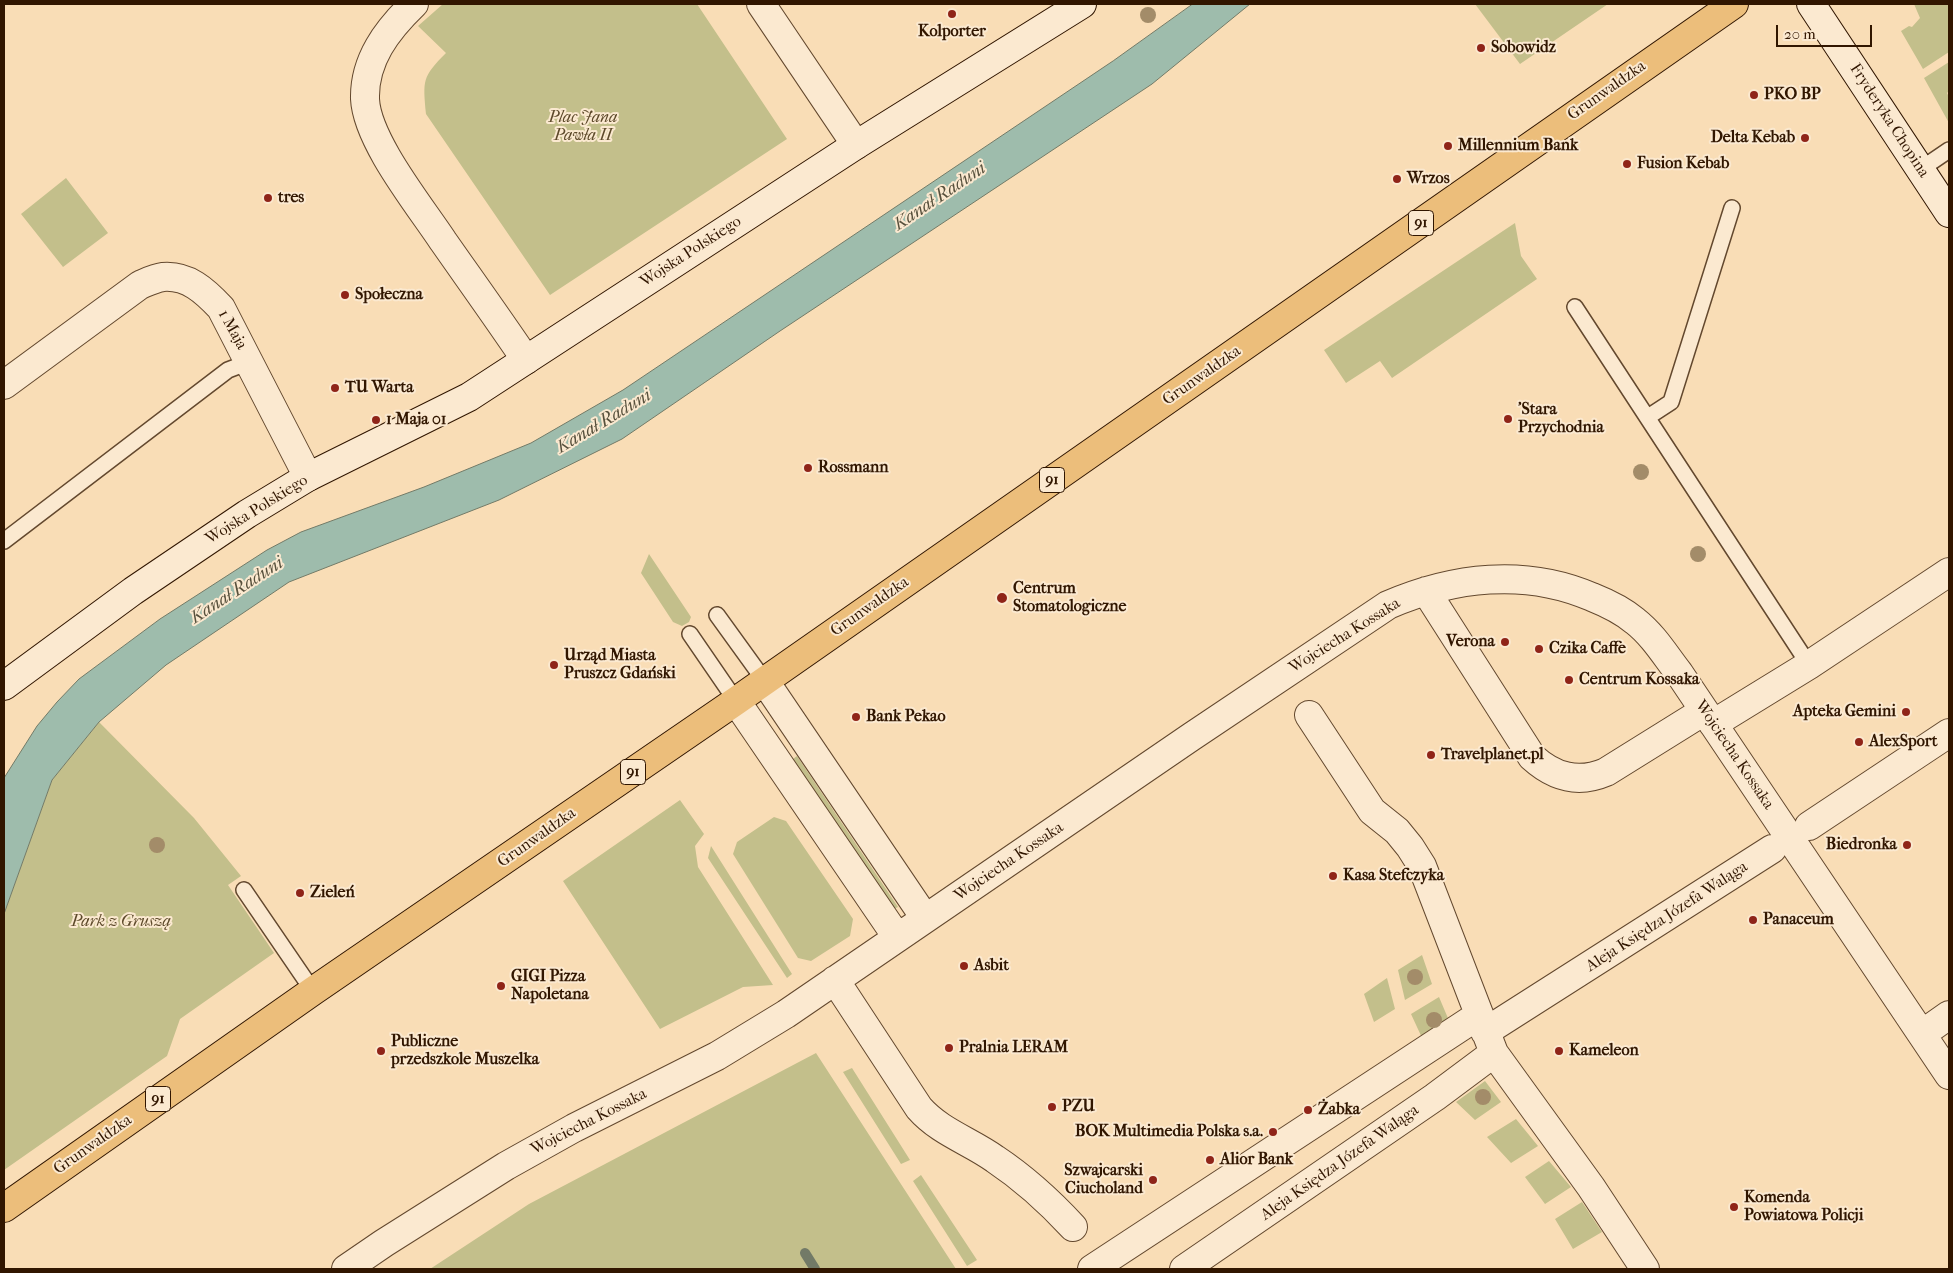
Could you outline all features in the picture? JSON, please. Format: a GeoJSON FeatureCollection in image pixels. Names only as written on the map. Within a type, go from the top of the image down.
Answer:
{"type":"FeatureCollection","features":[{"type":"Feature","properties":{"kind":"main road","name":"Grunwaldzka"},"geometry":{"type":"LineString","coordinates":[[4,1208],[313,991],[736,701],[1734,4]]}},
{"type":"Feature","properties":{"kind":"street"},"geometry":{"type":"LineString","coordinates":[[414,4],[382,41],[374,54],[368,73],[365,99],[368,116],[395,171],[526,360]]}},
{"type":"Feature","properties":{"kind":"street"},"geometry":{"type":"LineString","coordinates":[[761,4],[856,145]]}},
{"type":"Feature","properties":{"kind":"street","name":"Wojska Polskiego"},"geometry":{"type":"LineString","coordinates":[[4,686],[195,548],[247,514],[308,478],[469,397],[856,145],[1082,4]]}},
{"type":"Feature","properties":{"kind":"street","name":"Fryderyka Chopina"},"geometry":{"type":"LineString","coordinates":[[1811,4],[1949,213]]}},
{"type":"Feature","properties":{"kind":"street","name":"1 Maja"},"geometry":{"type":"LineString","coordinates":[[4,385],[140,285],[161,277],[183,278],[206,291],[221,308],[308,478]]}},
{"type":"Feature","properties":{"kind":"street"},"geometry":{"type":"LineString","coordinates":[[1426,592],[1532,757],[1547,770],[1566,776],[1591,778],[1606,772],[1810,665],[1949,572]]}},
{"type":"Feature","properties":{"kind":"street","name":"Wojciecha Kossaka"},"geometry":{"type":"LineString","coordinates":[[346,1269],[478,1182],[574,1128],[717,1056],[786,1014],[1388,605],[1408,596],[1471,580],[1518,578],[1542,581],[1588,595],[1624,612],[1646,631],[1679,673],[1949,1075]]}},
{"type":"Feature","properties":{"kind":"street"},"geometry":{"type":"LineString","coordinates":[[764,680],[925,918]]}},
{"type":"Feature","properties":{"kind":"street"},"geometry":{"type":"LineString","coordinates":[[736,701],[897,937]]}},
{"type":"Feature","properties":{"kind":"street"},"geometry":{"type":"LineString","coordinates":[[1309,715],[1372,811],[1397,831],[1422,866],[1486,1033],[1645,1269]]}},
{"type":"Feature","properties":{"kind":"street"},"geometry":{"type":"LineString","coordinates":[[1809,826],[1949,733]]}},
{"type":"Feature","properties":{"kind":"street","name":"Aleja Księdza Józefa Waląga"},"geometry":{"type":"LineString","coordinates":[[1092,1269],[1486,1033],[1772,850]]}},
{"type":"Feature","properties":{"kind":"street"},"geometry":{"type":"LineString","coordinates":[[836,980],[919,1108],[930,1120],[994,1158],[1027,1182],[1073,1227]]}},
{"type":"Feature","properties":{"kind":"street"},"geometry":{"type":"LineString","coordinates":[[1922,1034],[1949,1015]]}},
{"type":"Feature","properties":{"kind":"street","name":"Aleja Księdza Józefa Waląga"},"geometry":{"type":"LineString","coordinates":[[1184,1269],[1435,1097],[1486,1033]]}},
{"type":"Feature","properties":{"kind":"lane"},"geometry":{"type":"LineString","coordinates":[[1921,169],[1949,150]]}},
{"type":"Feature","properties":{"kind":"lane"},"geometry":{"type":"LineString","coordinates":[[1648,417],[1671,402],[1732,208]]}},
{"type":"Feature","properties":{"kind":"lane"},"geometry":{"type":"LineString","coordinates":[[1575,307],[1810,665]]}},
{"type":"Feature","properties":{"kind":"lane"},"geometry":{"type":"LineString","coordinates":[[4,541],[228,370],[249,362]]}},
{"type":"Feature","properties":{"kind":"lane"},"geometry":{"type":"LineString","coordinates":[[717,615],[764,680]]}},
{"type":"Feature","properties":{"kind":"lane"},"geometry":{"type":"LineString","coordinates":[[690,634],[736,701]]}},
{"type":"Feature","properties":{"kind":"lane"},"geometry":{"type":"LineString","coordinates":[[244,890],[313,991]]}},
{"type":"Feature","properties":{"kind":"green space","name":"Plac Jana Pawła II"},"geometry":{"type":"Polygon","coordinates":[[[443,4],[697,4],[787,139],[550,295],[426,114],[424,93],[426,80],[432,68],[446,53],[418,26],[443,4]]]}},
{"type":"Feature","properties":{"kind":"green space"},"geometry":{"type":"Polygon","coordinates":[[[1475,4],[1608,4],[1520,64],[1475,4]]]}},
{"type":"Feature","properties":{"kind":"green space"},"geometry":{"type":"Polygon","coordinates":[[[1914,4],[1949,4],[1949,52],[1923,69],[1901,31],[1909,26],[1912,27],[1920,18],[1914,4]]]}},
{"type":"Feature","properties":{"kind":"green space"},"geometry":{"type":"Polygon","coordinates":[[[1949,62],[1949,91],[1947,93],[1949,97],[1949,123],[1924,78],[1949,62]]]}},
{"type":"Feature","properties":{"kind":"green space"},"geometry":{"type":"Polygon","coordinates":[[[66,178],[108,233],[63,267],[21,214],[66,178]]]}},
{"type":"Feature","properties":{"kind":"green space"},"geometry":{"type":"Polygon","coordinates":[[[1515,223],[1521,256],[1537,279],[1392,378],[1380,361],[1346,383],[1324,350],[1515,223]]]}},
{"type":"Feature","properties":{"kind":"green space"},"geometry":{"type":"Polygon","coordinates":[[[649,554],[691,617],[689,622],[682,626],[673,622],[641,573],[649,554]]]}},
{"type":"Feature","properties":{"kind":"green space","name":"Park z Gruszą"},"geometry":{"type":"Polygon","coordinates":[[[99,722],[194,818],[241,876],[228,885],[274,953],[180,1019],[167,1056],[4,1170],[4,914],[52,780],[99,722]]]}},
{"type":"Feature","properties":{"kind":"green space"},"geometry":{"type":"Polygon","coordinates":[[[797,756],[898,907],[894,909],[793,759],[797,756]]]}},
{"type":"Feature","properties":{"kind":"green space"},"geometry":{"type":"Polygon","coordinates":[[[680,800],[704,834],[695,846],[698,867],[773,985],[743,987],[660,1029],[563,881],[680,800]]]}},
{"type":"Feature","properties":{"kind":"green space"},"geometry":{"type":"Polygon","coordinates":[[[774,817],[786,821],[853,919],[850,936],[811,961],[798,958],[733,854],[737,842],[774,817]]]}},
{"type":"Feature","properties":{"kind":"green space"},"geometry":{"type":"Polygon","coordinates":[[[711,846],[792,974],[787,978],[708,858],[711,846]]]}},
{"type":"Feature","properties":{"kind":"green space"},"geometry":{"type":"Polygon","coordinates":[[[1422,955],[1432,984],[1405,1000],[1398,970],[1422,955]]]}},
{"type":"Feature","properties":{"kind":"green space"},"geometry":{"type":"Polygon","coordinates":[[[1387,978],[1395,1009],[1374,1022],[1364,994],[1387,978]]]}},
{"type":"Feature","properties":{"kind":"green space"},"geometry":{"type":"Polygon","coordinates":[[[1439,997],[1450,1023],[1423,1040],[1411,1014],[1439,997]]]}},
{"type":"Feature","properties":{"kind":"green space"},"geometry":{"type":"Polygon","coordinates":[[[816,1053],[956,1269],[430,1269],[529,1204],[816,1053]]]}},
{"type":"Feature","properties":{"kind":"green space"},"geometry":{"type":"Polygon","coordinates":[[[852,1068],[910,1160],[901,1164],[843,1072],[852,1068]]]}},
{"type":"Feature","properties":{"kind":"green space"},"geometry":{"type":"Polygon","coordinates":[[[1485,1081],[1501,1102],[1475,1120],[1456,1102],[1485,1081]]]}},
{"type":"Feature","properties":{"kind":"green space"},"geometry":{"type":"Polygon","coordinates":[[[1516,1119],[1538,1146],[1511,1163],[1487,1137],[1516,1119]]]}},
{"type":"Feature","properties":{"kind":"green space"},"geometry":{"type":"Polygon","coordinates":[[[1549,1161],[1571,1187],[1545,1204],[1525,1177],[1549,1161]]]}},
{"type":"Feature","properties":{"kind":"green space"},"geometry":{"type":"Polygon","coordinates":[[[921,1175],[977,1260],[967,1266],[913,1181],[921,1175]]]}},
{"type":"Feature","properties":{"kind":"green space"},"geometry":{"type":"Polygon","coordinates":[[[1582,1202],[1602,1232],[1573,1249],[1555,1219],[1582,1202]]]}},
{"type":"Feature","properties":{"kind":"water","name":"Kanał Raduni"},"geometry":{"type":"Polygon","coordinates":[[[1193,4],[1250,4],[1152,84],[780,331],[622,439],[499,500],[289,582],[166,665],[99,722],[52,780],[4,914],[4,778],[37,726],[79,679],[160,619],[267,550],[301,532],[424,487],[531,443],[623,390],[1113,61],[1193,4]]]}},
{"type":"Feature","properties":{"kind":"waterway"},"geometry":{"type":"LineString","coordinates":[[805,1253],[815,1269]]}},
{"type":"Feature","properties":{"kind":"place","name":"Kolporter"},"geometry":{"type":"Point","coordinates":[952,14]}},
{"type":"Feature","properties":{"kind":"place","name":"Sobowidz"},"geometry":{"type":"Point","coordinates":[1481,48]}},
{"type":"Feature","properties":{"kind":"place","name":"PKO BP"},"geometry":{"type":"Point","coordinates":[1754,95]}},
{"type":"Feature","properties":{"kind":"place","name":"Delta Kebab"},"geometry":{"type":"Point","coordinates":[1805,138]}},
{"type":"Feature","properties":{"kind":"place","name":"Millennium Bank"},"geometry":{"type":"Point","coordinates":[1448,146]}},
{"type":"Feature","properties":{"kind":"place","name":"Fusion Kebab"},"geometry":{"type":"Point","coordinates":[1627,164]}},
{"type":"Feature","properties":{"kind":"place","name":"Wrzos"},"geometry":{"type":"Point","coordinates":[1397,179]}},
{"type":"Feature","properties":{"kind":"place","name":"tres"},"geometry":{"type":"Point","coordinates":[268,198]}},
{"type":"Feature","properties":{"kind":"place","name":"Społeczna"},"geometry":{"type":"Point","coordinates":[345,295]}},
{"type":"Feature","properties":{"kind":"place","name":"TU Warta"},"geometry":{"type":"Point","coordinates":[335,388]}},
{"type":"Feature","properties":{"kind":"place","name":"'Stara Przychodnia"},"geometry":{"type":"Point","coordinates":[1508,419]}},
{"type":"Feature","properties":{"kind":"place","name":"1 Maja 01"},"geometry":{"type":"Point","coordinates":[376,420]}},
{"type":"Feature","properties":{"kind":"place","name":"Rossmann"},"geometry":{"type":"Point","coordinates":[808,468]}},
{"type":"Feature","properties":{"kind":"place","name":"Centrum Stomatologiczne"},"geometry":{"type":"Point","coordinates":[1002,598]}},
{"type":"Feature","properties":{"kind":"place","name":"Verona"},"geometry":{"type":"Point","coordinates":[1505,642]}},
{"type":"Feature","properties":{"kind":"place","name":"Czika Caffe"},"geometry":{"type":"Point","coordinates":[1539,649]}},
{"type":"Feature","properties":{"kind":"place","name":"Urząd Miasta Pruszcz Gdański"},"geometry":{"type":"Point","coordinates":[554,665]}},
{"type":"Feature","properties":{"kind":"place","name":"Centrum Kossaka"},"geometry":{"type":"Point","coordinates":[1569,680]}},
{"type":"Feature","properties":{"kind":"place","name":"Apteka Gemini"},"geometry":{"type":"Point","coordinates":[1906,712]}},
{"type":"Feature","properties":{"kind":"place","name":"Bank Pekao"},"geometry":{"type":"Point","coordinates":[856,717]}},
{"type":"Feature","properties":{"kind":"place","name":"AlexSport"},"geometry":{"type":"Point","coordinates":[1859,742]}},
{"type":"Feature","properties":{"kind":"place","name":"Travelplanet.pl"},"geometry":{"type":"Point","coordinates":[1431,755]}},
{"type":"Feature","properties":{"kind":"place","name":"Biedronka"},"geometry":{"type":"Point","coordinates":[1907,845]}},
{"type":"Feature","properties":{"kind":"place","name":"Kasa Stefczyka"},"geometry":{"type":"Point","coordinates":[1333,876]}},
{"type":"Feature","properties":{"kind":"place","name":"Zieleń"},"geometry":{"type":"Point","coordinates":[300,893]}},
{"type":"Feature","properties":{"kind":"place","name":"Panaceum"},"geometry":{"type":"Point","coordinates":[1753,920]}},
{"type":"Feature","properties":{"kind":"place","name":"Asbit"},"geometry":{"type":"Point","coordinates":[964,966]}},
{"type":"Feature","properties":{"kind":"place","name":"GIGI Pizza Napoletana"},"geometry":{"type":"Point","coordinates":[501,986]}},
{"type":"Feature","properties":{"kind":"place","name":"Pralnia LERAM"},"geometry":{"type":"Point","coordinates":[949,1048]}},
{"type":"Feature","properties":{"kind":"place","name":"Publiczne przedszkole Muszelka"},"geometry":{"type":"Point","coordinates":[381,1051]}},
{"type":"Feature","properties":{"kind":"place","name":"Kameleon"},"geometry":{"type":"Point","coordinates":[1559,1051]}},
{"type":"Feature","properties":{"kind":"place","name":"PZU"},"geometry":{"type":"Point","coordinates":[1052,1107]}},
{"type":"Feature","properties":{"kind":"place","name":"Żabka"},"geometry":{"type":"Point","coordinates":[1308,1110]}},
{"type":"Feature","properties":{"kind":"place","name":"BOK Multimedia Polska s.a."},"geometry":{"type":"Point","coordinates":[1273,1132]}},
{"type":"Feature","properties":{"kind":"place","name":"Alior Bank"},"geometry":{"type":"Point","coordinates":[1210,1160]}},
{"type":"Feature","properties":{"kind":"place","name":"Szwajcarski Ciucholand"},"geometry":{"type":"Point","coordinates":[1153,1180]}},
{"type":"Feature","properties":{"kind":"place","name":"Komenda Powiatowa Policji"},"geometry":{"type":"Point","coordinates":[1734,1207]}}]}
